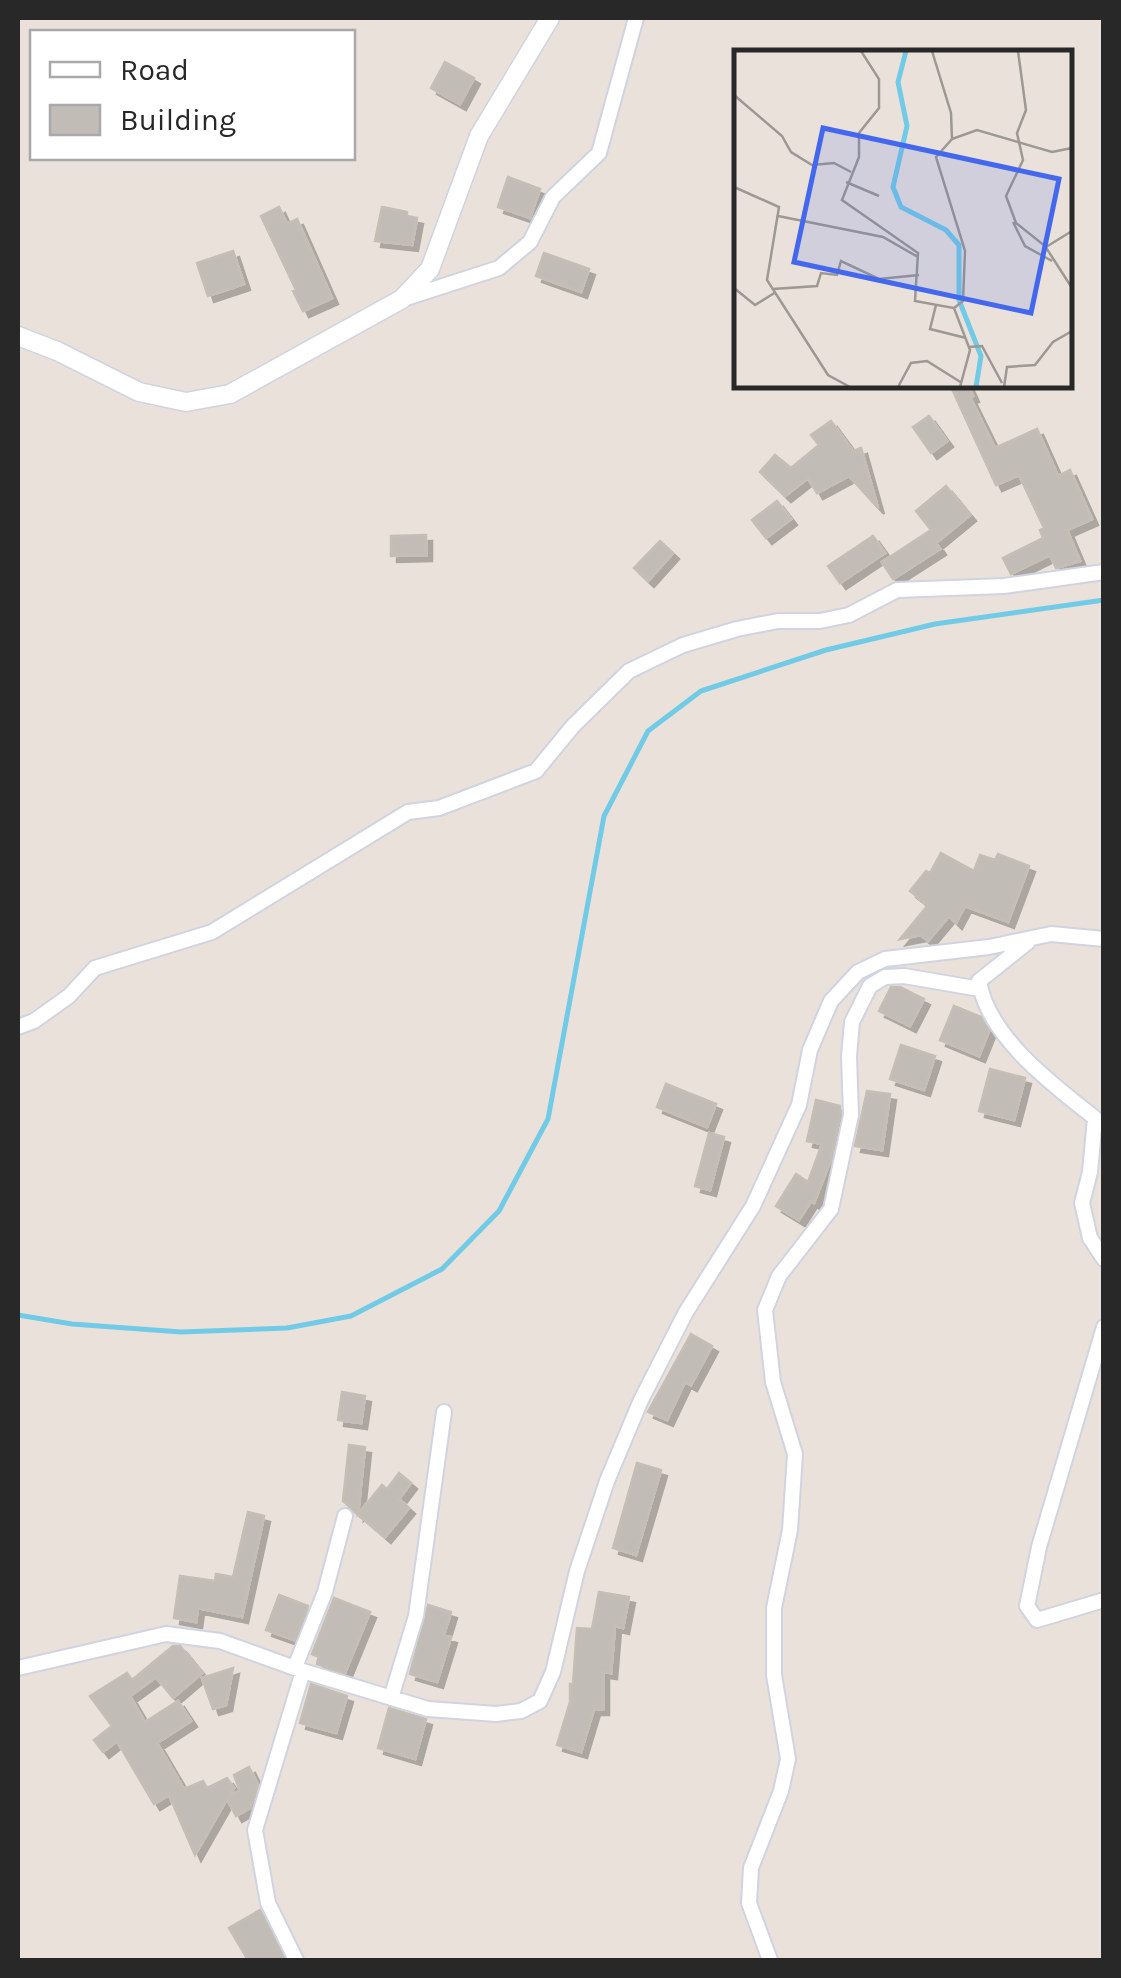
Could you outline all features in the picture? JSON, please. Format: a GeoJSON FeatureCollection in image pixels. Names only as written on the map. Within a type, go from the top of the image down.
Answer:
{"type":"FeatureCollection","features":[{"type":"Feature","properties":{"kind":"street"},"geometry":{"type":"LineString","coordinates":[[402,299],[430,269],[479,136],[550,18]]}},
{"type":"Feature","properties":{"kind":"street"},"geometry":{"type":"LineString","coordinates":[[18,336],[139,392],[186,402],[230,394],[402,299],[499,268],[530,242],[553,198],[599,154],[636,18]]}},
{"type":"Feature","properties":{"kind":"street"},"geometry":{"type":"LineString","coordinates":[[18,1027],[34,1022],[69,996],[95,968],[212,932],[408,812],[438,808],[536,772],[573,726],[629,672],[683,645],[778,621],[820,621],[849,615],[897,590],[1004,586],[1104,572]]}},
{"type":"Feature","properties":{"kind":"street"},"geometry":{"type":"LineString","coordinates":[[18,1668],[166,1634],[220,1642],[428,1709],[496,1714],[520,1711],[540,1701],[553,1672],[577,1572],[607,1481],[686,1312],[754,1206],[799,1105],[810,1050],[831,1000],[858,972],[885,958],[989,948],[1051,934],[1104,939]]}},
{"type":"Feature","properties":{"kind":"street"},"geometry":{"type":"LineString","coordinates":[[1034,938],[979,981],[982,999],[1030,1066],[1096,1118],[1082,1203],[1090,1238],[1104,1259]]}},
{"type":"Feature","properties":{"kind":"street"},"geometry":{"type":"LineString","coordinates":[[770,1960],[749,1903],[751,1868],[781,1791],[788,1759],[774,1675],[774,1608],[790,1530],[795,1454],[773,1382],[765,1310],[779,1276],[831,1209],[850,1115],[852,1022],[870,986],[885,977],[904,976],[980,989]]}},
{"type":"Feature","properties":{"kind":"street"},"geometry":{"type":"LineString","coordinates":[[1104,1326],[1039,1548],[1028,1606],[1037,1620],[1104,1600]]}},
{"type":"Feature","properties":{"kind":"street"},"geometry":{"type":"LineString","coordinates":[[391,1698],[416,1616],[444,1412]]}},
{"type":"Feature","properties":{"kind":"street"},"geometry":{"type":"LineString","coordinates":[[296,1960],[268,1903],[255,1830],[344,1516]]}},
{"type":"Feature","properties":{"kind":"building"},"geometry":{"type":"Polygon","coordinates":[[[445,62],[474,78],[460,104],[431,88],[445,62]]]}},
{"type":"Feature","properties":{"kind":"building"},"geometry":{"type":"Polygon","coordinates":[[[508,177],[540,189],[530,218],[498,207],[508,177]]]}},
{"type":"Feature","properties":{"kind":"building"},"geometry":{"type":"Polygon","coordinates":[[[279,207],[287,224],[297,219],[332,298],[303,311],[261,216],[279,207]]]}},
{"type":"Feature","properties":{"kind":"building"},"geometry":{"type":"Polygon","coordinates":[[[382,207],[417,218],[412,245],[375,241],[382,207]]]}},
{"type":"Feature","properties":{"kind":"building"},"geometry":{"type":"Polygon","coordinates":[[[233,251],[244,284],[208,296],[197,263],[233,251]]]}},
{"type":"Feature","properties":{"kind":"building"},"geometry":{"type":"Polygon","coordinates":[[[544,253],[589,269],[581,292],[536,276],[544,253]]]}},
{"type":"Feature","properties":{"kind":"building"},"geometry":{"type":"Polygon","coordinates":[[[969,388],[995,448],[1037,429],[1058,476],[1070,470],[1092,519],[1067,530],[1080,561],[1056,568],[1050,555],[1011,574],[1003,558],[1043,538],[1040,530],[1044,528],[1019,475],[996,485],[952,389],[969,388]]]}},
{"type":"Feature","properties":{"kind":"building"},"geometry":{"type":"Polygon","coordinates":[[[929,416],[947,441],[931,453],[913,427],[929,416]]]}},
{"type":"Feature","properties":{"kind":"building"},"geometry":{"type":"Polygon","coordinates":[[[831,421],[853,451],[861,448],[878,508],[849,476],[817,493],[808,478],[785,496],[760,472],[775,455],[791,468],[819,445],[811,435],[831,421]]]}},
{"type":"Feature","properties":{"kind":"building"},"geometry":{"type":"Polygon","coordinates":[[[946,486],[970,515],[936,543],[940,549],[893,579],[882,562],[931,530],[916,511],[946,486]]]}},
{"type":"Feature","properties":{"kind":"building"},"geometry":{"type":"Polygon","coordinates":[[[777,501],[791,519],[766,538],[752,520],[777,501]]]}},
{"type":"Feature","properties":{"kind":"building"},"geometry":{"type":"Polygon","coordinates":[[[426,535],[426,555],[391,556],[391,536],[426,535]]]}},
{"type":"Feature","properties":{"kind":"building"},"geometry":{"type":"Polygon","coordinates":[[[873,536],[885,553],[840,583],[828,566],[873,536]]]}},
{"type":"Feature","properties":{"kind":"building"},"geometry":{"type":"Polygon","coordinates":[[[660,541],[673,553],[648,581],[634,568],[660,541]]]}},
{"type":"Feature","properties":{"kind":"building"},"geometry":{"type":"Polygon","coordinates":[[[941,853],[974,871],[980,855],[995,860],[998,854],[1029,866],[1008,922],[965,906],[956,923],[949,916],[928,941],[921,935],[900,939],[928,905],[910,891],[926,871],[930,873],[941,853]]]}},
{"type":"Feature","properties":{"kind":"building"},"geometry":{"type":"Polygon","coordinates":[[[891,987],[900,987],[924,999],[910,1026],[879,1011],[891,987]]]}},
{"type":"Feature","properties":{"kind":"building"},"geometry":{"type":"Polygon","coordinates":[[[954,1006],[981,1017],[989,1031],[979,1056],[940,1040],[954,1006]]]}},
{"type":"Feature","properties":{"kind":"building"},"geometry":{"type":"Polygon","coordinates":[[[901,1045],[935,1056],[924,1090],[890,1079],[901,1045]]]}},
{"type":"Feature","properties":{"kind":"building"},"geometry":{"type":"Polygon","coordinates":[[[990,1069],[1025,1078],[1014,1120],[979,1111],[990,1069]]]}},
{"type":"Feature","properties":{"kind":"building"},"geometry":{"type":"Polygon","coordinates":[[[666,1084],[716,1104],[707,1127],[657,1107],[666,1084]]]}},
{"type":"Feature","properties":{"kind":"building"},"geometry":{"type":"Polygon","coordinates":[[[867,1091],[890,1094],[882,1150],[855,1146],[867,1091]]]}},
{"type":"Feature","properties":{"kind":"building"},"geometry":{"type":"Polygon","coordinates":[[[816,1100],[840,1106],[840,1114],[830,1162],[814,1203],[811,1201],[799,1220],[776,1206],[796,1174],[808,1182],[822,1144],[807,1141],[816,1100]]]}},
{"type":"Feature","properties":{"kind":"building"},"geometry":{"type":"Polygon","coordinates":[[[709,1133],[724,1137],[710,1190],[695,1186],[709,1133]]]}},
{"type":"Feature","properties":{"kind":"building"},"geometry":{"type":"Polygon","coordinates":[[[691,1334],[712,1346],[691,1385],[685,1382],[667,1420],[648,1412],[691,1334]]]}},
{"type":"Feature","properties":{"kind":"building"},"geometry":{"type":"Polygon","coordinates":[[[342,1392],[365,1396],[361,1423],[338,1420],[342,1392]]]}},
{"type":"Feature","properties":{"kind":"building"},"geometry":{"type":"Polygon","coordinates":[[[349,1445],[365,1447],[358,1514],[343,1501],[349,1445]]]}},
{"type":"Feature","properties":{"kind":"building"},"geometry":{"type":"Polygon","coordinates":[[[637,1463],[661,1470],[636,1555],[613,1548],[637,1463]]]}},
{"type":"Feature","properties":{"kind":"building"},"geometry":{"type":"Polygon","coordinates":[[[399,1473],[411,1483],[399,1499],[409,1508],[385,1537],[358,1514],[382,1485],[387,1489],[399,1473]]]}},
{"type":"Feature","properties":{"kind":"building"},"geometry":{"type":"Polygon","coordinates":[[[248,1512],[264,1516],[242,1617],[198,1608],[196,1622],[174,1618],[180,1576],[215,1581],[216,1574],[233,1577],[248,1512]]]}},
{"type":"Feature","properties":{"kind":"building"},"geometry":{"type":"Polygon","coordinates":[[[599,1592],[629,1597],[623,1628],[615,1626],[611,1673],[603,1672],[603,1709],[594,1709],[581,1752],[557,1745],[570,1702],[577,1628],[592,1629],[599,1592]]]}},
{"type":"Feature","properties":{"kind":"building"},"geometry":{"type":"Polygon","coordinates":[[[279,1595],[308,1606],[294,1640],[266,1630],[279,1595]]]}},
{"type":"Feature","properties":{"kind":"building"},"geometry":{"type":"Polygon","coordinates":[[[334,1598],[370,1612],[345,1673],[317,1664],[319,1657],[312,1654],[334,1598]]]}},
{"type":"Feature","properties":{"kind":"building"},"geometry":{"type":"Polygon","coordinates":[[[428,1605],[451,1612],[444,1635],[451,1637],[437,1682],[410,1674],[428,1605]]]}},
{"type":"Feature","properties":{"kind":"building"},"geometry":{"type":"Polygon","coordinates":[[[173,1646],[180,1646],[202,1673],[173,1698],[156,1677],[130,1696],[145,1722],[178,1701],[191,1721],[157,1743],[184,1789],[203,1781],[207,1788],[227,1778],[234,1788],[229,1796],[240,1791],[234,1775],[249,1767],[258,1785],[250,1808],[236,1816],[227,1799],[195,1855],[169,1795],[154,1804],[117,1741],[103,1752],[94,1740],[112,1726],[90,1696],[127,1673],[132,1680],[173,1646]]]}},
{"type":"Feature","properties":{"kind":"building"},"geometry":{"type":"Polygon","coordinates":[[[233,1668],[226,1705],[213,1709],[202,1678],[233,1668]]]}},
{"type":"Feature","properties":{"kind":"building"},"geometry":{"type":"Polygon","coordinates":[[[311,1684],[347,1696],[336,1733],[300,1723],[311,1684]]]}},
{"type":"Feature","properties":{"kind":"building"},"geometry":{"type":"Polygon","coordinates":[[[389,1708],[426,1719],[415,1759],[378,1748],[389,1708]]]}},
{"type":"Feature","properties":{"kind":"building"},"geometry":{"type":"Polygon","coordinates":[[[260,1910],[284,1960],[248,1960],[229,1928],[260,1910]]]}},
{"type":"Feature","properties":{"kind":"waterway"},"geometry":{"type":"LineString","coordinates":[[18,1315],[72,1324],[181,1332],[287,1328],[351,1316],[442,1269],[499,1211],[548,1119],[604,816],[648,731],[701,691],[826,650],[935,624],[1104,600]]}}]}
